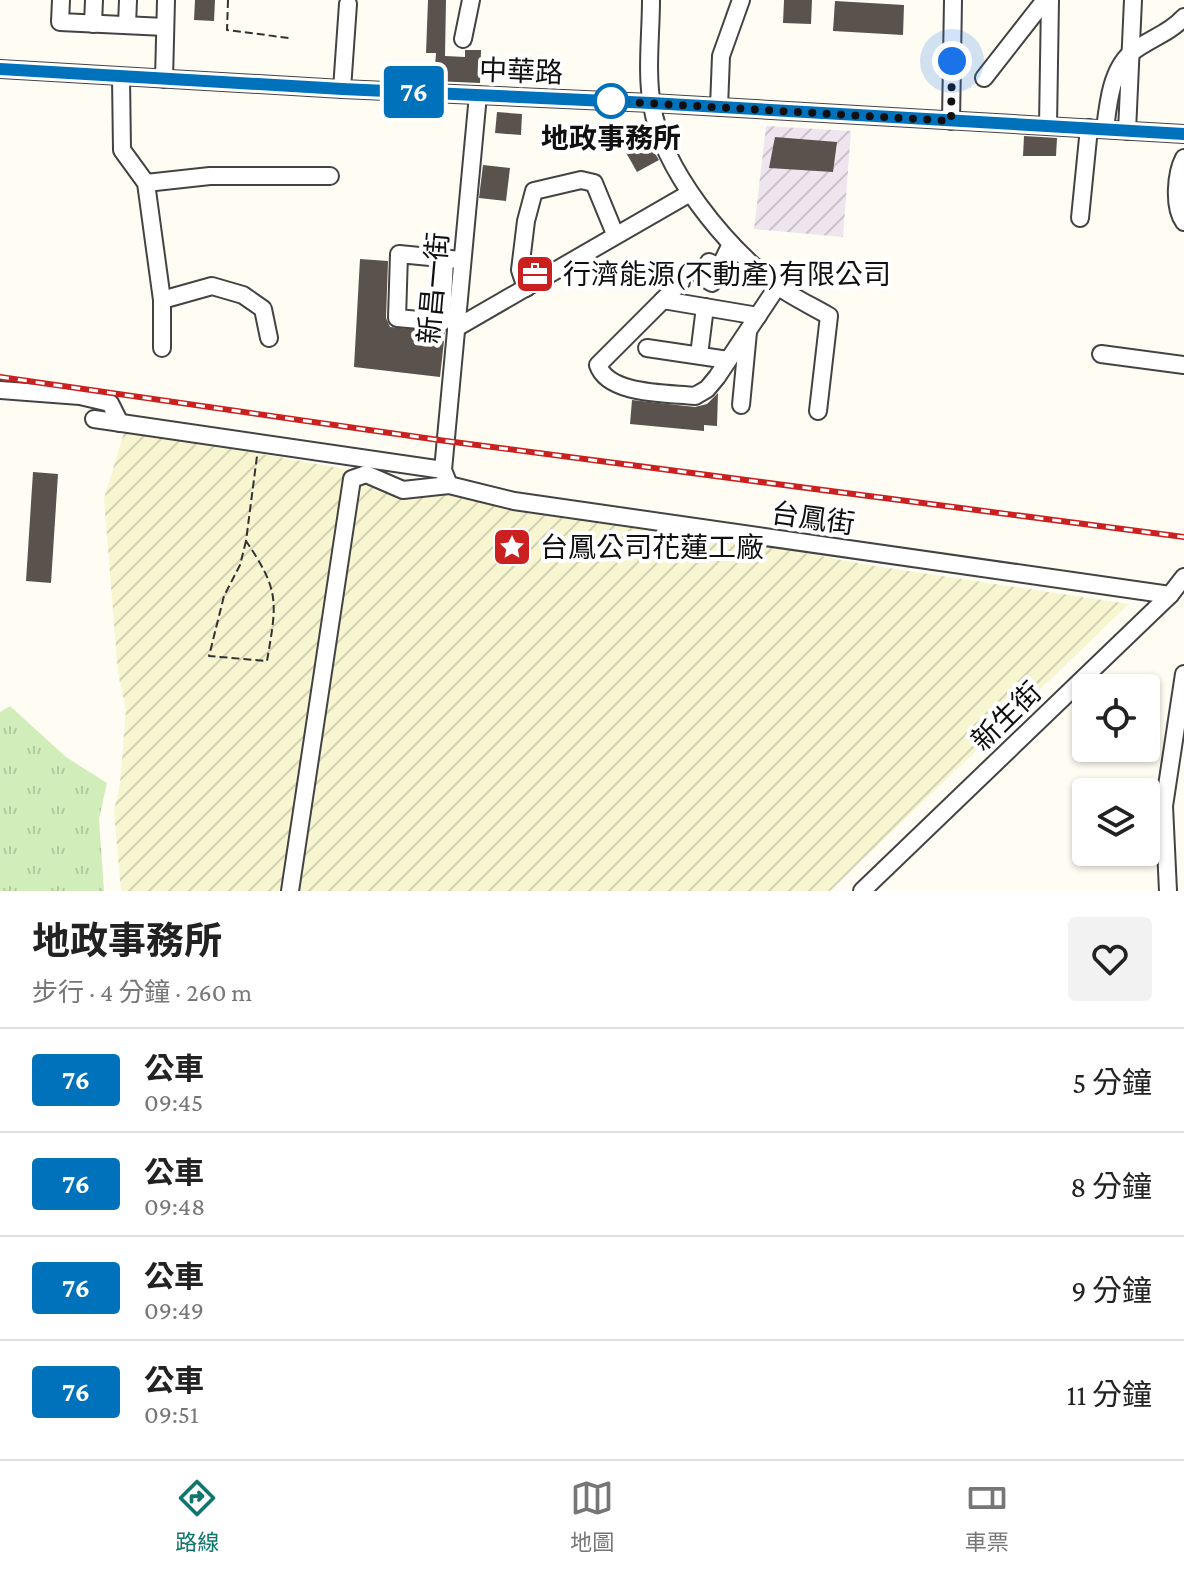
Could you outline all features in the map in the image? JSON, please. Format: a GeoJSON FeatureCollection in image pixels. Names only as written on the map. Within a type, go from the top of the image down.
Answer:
{"type":"FeatureCollection","features":[{"type":"Feature","properties":{"kind":"street"},"geometry":{"type":"LineString","coordinates":[[61,0],[60,22],[165,27]]}},
{"type":"Feature","properties":{"kind":"street"},"geometry":{"type":"LineString","coordinates":[[93,24],[94,0]]}},
{"type":"Feature","properties":{"kind":"street"},"geometry":{"type":"LineString","coordinates":[[127,25],[128,0]]}},
{"type":"Feature","properties":{"kind":"street"},"geometry":{"type":"LineString","coordinates":[[164,79],[166,0]]}},
{"type":"Feature","properties":{"kind":"street"},"geometry":{"type":"LineString","coordinates":[[463,39],[471,0]]}},
{"type":"Feature","properties":{"kind":"street"},"geometry":{"type":"LineString","coordinates":[[651,0],[651,103],[656,125],[690,193],[731,244],[777,287],[829,316],[818,411]]}},
{"type":"Feature","properties":{"kind":"street"},"geometry":{"type":"LineString","coordinates":[[719,107],[721,56],[741,0]]}},
{"type":"Feature","properties":{"kind":"street"},"geometry":{"type":"LineString","coordinates":[[951,121],[953,0]]}},
{"type":"Feature","properties":{"kind":"street"},"geometry":{"type":"LineString","coordinates":[[984,78],[1048,0]]}},
{"type":"Feature","properties":{"kind":"street"},"geometry":{"type":"LineString","coordinates":[[1048,0],[1048,126]]}},
{"type":"Feature","properties":{"kind":"street"},"geometry":{"type":"LineString","coordinates":[[1127,131],[1133,0]]}},
{"type":"Feature","properties":{"kind":"street"},"geometry":{"type":"LineString","coordinates":[[342,89],[347,1]]}},
{"type":"Feature","properties":{"kind":"street"},"geometry":{"type":"LineString","coordinates":[[1080,218],[1097,129],[1110,89],[1129,54],[1176,26],[1184,17]]}},
{"type":"Feature","properties":{"kind":"street","name":"中華路"},"geometry":{"type":"LineString","coordinates":[[0,69],[1184,134]]}},
{"type":"Feature","properties":{"kind":"street"},"geometry":{"type":"LineString","coordinates":[[121,77],[122,150],[146,183],[162,300],[162,348]]}},
{"type":"Feature","properties":{"kind":"street","name":"新昌一街"},"geometry":{"type":"LineString","coordinates":[[446,478],[456,328],[453,259],[478,95]]}},
{"type":"Feature","properties":{"kind":"street"},"geometry":{"type":"LineString","coordinates":[[1184,158],[1178,170],[1181,189],[1179,215],[1184,222]]}},
{"type":"Feature","properties":{"kind":"street"},"geometry":{"type":"LineString","coordinates":[[146,183],[210,176],[330,176]]}},
{"type":"Feature","properties":{"kind":"street"},"geometry":{"type":"LineString","coordinates":[[526,288],[520,270],[526,221],[534,191],[581,180],[594,183],[615,234]]}},
{"type":"Feature","properties":{"kind":"street"},"geometry":{"type":"LineString","coordinates":[[456,328],[690,193]]}},
{"type":"Feature","properties":{"kind":"street"},"geometry":{"type":"LineString","coordinates":[[720,267],[731,244]]}},
{"type":"Feature","properties":{"kind":"street"},"geometry":{"type":"LineString","coordinates":[[399,254],[453,259],[442,322],[397,318],[399,254]]}},
{"type":"Feature","properties":{"kind":"street"},"geometry":{"type":"LineString","coordinates":[[681,282],[598,365],[601,374],[616,386],[695,396],[707,389],[777,287]]}},
{"type":"Feature","properties":{"kind":"street"},"geometry":{"type":"LineString","coordinates":[[162,300],[212,286],[243,295],[263,309],[269,338]]}},
{"type":"Feature","properties":{"kind":"street"},"geometry":{"type":"LineString","coordinates":[[663,300],[758,316]]}},
{"type":"Feature","properties":{"kind":"street"},"geometry":{"type":"LineString","coordinates":[[699,355],[705,307]]}},
{"type":"Feature","properties":{"kind":"street"},"geometry":{"type":"LineString","coordinates":[[741,405],[748,331]]}},
{"type":"Feature","properties":{"kind":"street"},"geometry":{"type":"LineString","coordinates":[[647,348],[728,360]]}},
{"type":"Feature","properties":{"kind":"street"},"geometry":{"type":"LineString","coordinates":[[1101,354],[1184,365]]}},
{"type":"Feature","properties":{"kind":"street"},"geometry":{"type":"LineString","coordinates":[[0,390],[80,396],[110,403],[120,423]]}},
{"type":"Feature","properties":{"kind":"street"},"geometry":{"type":"LineString","coordinates":[[94,419],[259,443],[446,478]]}},
{"type":"Feature","properties":{"kind":"street"},"geometry":{"type":"LineString","coordinates":[[290,891],[352,479],[366,474],[403,490],[446,478]]}},
{"type":"Feature","properties":{"kind":"street","name":"台鳳街"},"geometry":{"type":"LineString","coordinates":[[446,478],[529,503],[1170,595]]}},
{"type":"Feature","properties":{"kind":"street","name":"新生街"},"geometry":{"type":"LineString","coordinates":[[862,891],[1170,595],[1184,577]]}},
{"type":"Feature","properties":{"kind":"street"},"geometry":{"type":"LineString","coordinates":[[1168,891],[1164,806],[1184,674]]}},
{"type":"Feature","properties":{"kind":"path"},"geometry":{"type":"LineString","coordinates":[[228,0],[227,30],[289,38]]}},
{"type":"Feature","properties":{"kind":"path"},"geometry":{"type":"LineString","coordinates":[[246,541],[266,570],[274,589],[273,625],[267,661],[209,656],[224,596],[240,565],[246,541],[259,443]]}},
{"type":"Feature","properties":{"kind":"shaded area"},"geometry":{"type":"Polygon","coordinates":[[[766,126],[851,131],[843,237],[754,229],[766,126]]]}},
{"type":"Feature","properties":{"kind":"green space"},"geometry":{"type":"Polygon","coordinates":[[[125,429],[875,566],[1129,604],[830,891],[121,891],[114,811],[120,783],[126,710],[118,673],[104,499],[125,429]]]}},
{"type":"Feature","properties":{"kind":"green space"},"geometry":{"type":"Polygon","coordinates":[[[10,706],[66,757],[107,783],[99,819],[104,891],[0,891],[0,712],[10,706]]]}},
{"type":"Feature","properties":{"kind":"building"},"geometry":{"type":"Polygon","coordinates":[[[195,0],[215,0],[214,21],[194,20],[195,0]]]}},
{"type":"Feature","properties":{"kind":"building"},"geometry":{"type":"Polygon","coordinates":[[[428,0],[446,0],[445,56],[465,57],[465,50],[481,50],[480,83],[434,81],[436,53],[426,53],[428,0]]]}},
{"type":"Feature","properties":{"kind":"building"},"geometry":{"type":"Polygon","coordinates":[[[784,0],[812,0],[811,24],[783,23],[784,0]]]}},
{"type":"Feature","properties":{"kind":"building"},"geometry":{"type":"Polygon","coordinates":[[[835,1],[904,5],[903,35],[833,31],[835,1]]]}},
{"type":"Feature","properties":{"kind":"building"},"geometry":{"type":"Polygon","coordinates":[[[497,112],[522,114],[521,135],[495,133],[497,112]]]}},
{"type":"Feature","properties":{"kind":"building"},"geometry":{"type":"Polygon","coordinates":[[[1024,136],[1057,138],[1056,156],[1023,156],[1024,136]]]}},
{"type":"Feature","properties":{"kind":"building"},"geometry":{"type":"Polygon","coordinates":[[[645,137],[659,160],[637,172],[624,149],[645,137]]]}},
{"type":"Feature","properties":{"kind":"building"},"geometry":{"type":"Polygon","coordinates":[[[775,137],[837,142],[833,172],[769,168],[775,137]]]}},
{"type":"Feature","properties":{"kind":"building"},"geometry":{"type":"Polygon","coordinates":[[[483,165],[510,168],[506,201],[479,198],[483,165]]]}},
{"type":"Feature","properties":{"kind":"building"},"geometry":{"type":"Polygon","coordinates":[[[360,259],[388,261],[386,318],[390,327],[445,332],[440,377],[354,367],[360,259]]]}},
{"type":"Feature","properties":{"kind":"building"},"geometry":{"type":"Polygon","coordinates":[[[718,393],[717,426],[704,425],[704,431],[630,424],[632,400],[695,407],[707,404],[718,393]]]}},
{"type":"Feature","properties":{"kind":"building"},"geometry":{"type":"Polygon","coordinates":[[[33,472],[58,474],[51,583],[26,581],[33,472]]]}},
{"type":"Feature","properties":{"kind":"railway"},"geometry":{"type":"LineString","coordinates":[[0,377],[446,441],[1184,537]]}},
{"type":"Feature","properties":{"kind":"bus line","name":"76"},"geometry":{"type":"LineString","coordinates":[[0,69],[1184,134]]}},
{"type":"Feature","properties":{"kind":"place","name":"地政事務所"},"geometry":{"type":"Point","coordinates":[611,101]}},
{"type":"Feature","properties":{"kind":"place","name":"行濟能源(不動產)有限公司"},"geometry":{"type":"Point","coordinates":[535,274]}},
{"type":"Feature","properties":{"kind":"place","name":"台鳳公司花蓮工廠"},"geometry":{"type":"Point","coordinates":[512,547]}},
{"type":"Feature","properties":{"kind":"route"},"geometry":{"type":"LineString","coordinates":[[611,101],[951,121],[952,61]]}}]}
